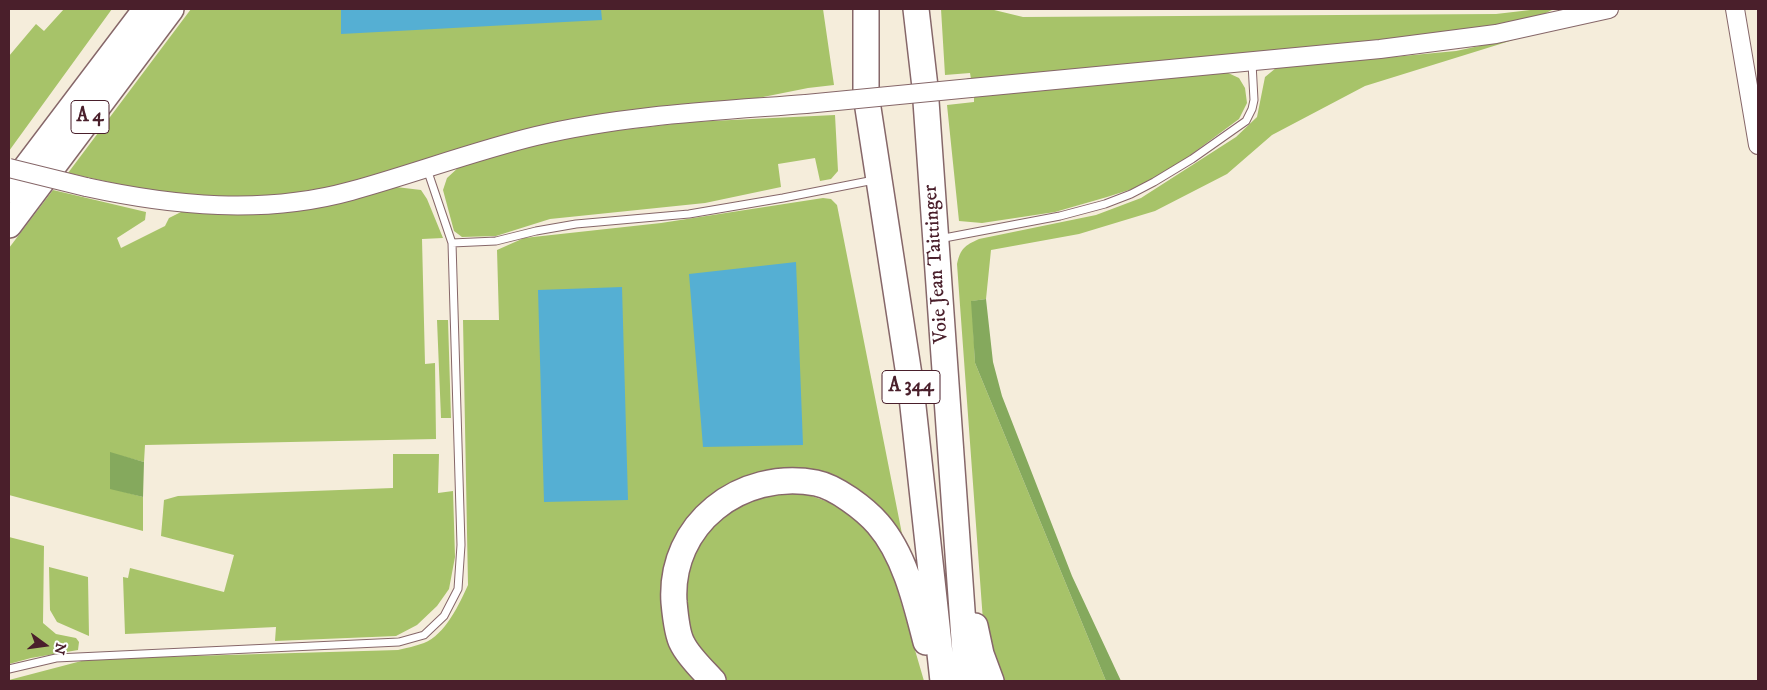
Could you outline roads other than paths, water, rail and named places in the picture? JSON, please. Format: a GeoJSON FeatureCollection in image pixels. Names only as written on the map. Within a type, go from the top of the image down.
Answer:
{"type":"FeatureCollection","features":[{"type":"Feature","properties":{"kind":"highway","name":"A 4"},"geometry":{"type":"LineString","coordinates":[[9,190],[146,9]]}},
{"type":"Feature","properties":{"kind":"highway","name":"A 4"},"geometry":{"type":"LineString","coordinates":[[9,225],[171,9]]}},
{"type":"Feature","properties":{"kind":"highway","name":"Voie Jean Taittinger"},"geometry":{"type":"LineString","coordinates":[[866,9],[866,95],[911,388],[943,681]]}},
{"type":"Feature","properties":{"kind":"highway","name":"Voie Jean Taittinger"},"geometry":{"type":"LineString","coordinates":[[916,9],[925,87],[967,681]]}},
{"type":"Feature","properties":{"kind":"highway"},"geometry":{"type":"LineString","coordinates":[[9,173],[24,154],[43,144]]}},
{"type":"Feature","properties":{"kind":"highway"},"geometry":{"type":"LineString","coordinates":[[713,681],[681,643],[675,613],[673,587],[679,557],[694,528],[721,502],[750,487],[786,480],[817,484],[852,500],[878,524],[896,550],[918,608],[934,681]]}},
{"type":"Feature","properties":{"kind":"highway"},"geometry":{"type":"LineString","coordinates":[[956,540],[971,591],[981,654],[991,681]]}},
{"type":"Feature","properties":{"kind":"street"},"geometry":{"type":"LineString","coordinates":[[9,168],[123,196],[209,206],[267,205],[350,192],[527,138],[590,125],[652,117],[806,104],[1447,42],[1514,30],[1609,9]]}},
{"type":"Feature","properties":{"kind":"street"},"geometry":{"type":"LineString","coordinates":[[1735,9],[1758,145]]}},
{"type":"Feature","properties":{"kind":"lane"},"geometry":{"type":"LineString","coordinates":[[936,239],[1060,216],[1096,207],[1131,194],[1154,182],[1192,160],[1246,121],[1254,100],[1252,61]]}},
{"type":"Feature","properties":{"kind":"lane"},"geometry":{"type":"LineString","coordinates":[[9,669],[56,658],[399,642],[424,635],[444,616],[458,589],[461,545],[452,243],[427,168]]}},
{"type":"Feature","properties":{"kind":"lane"},"geometry":{"type":"LineString","coordinates":[[452,243],[496,241],[576,224],[689,214],[878,179]]}},
{"type":"Feature","properties":{"kind":"water"},"geometry":{"type":"Polygon","coordinates":[[[341,9],[601,9],[602,20],[341,34],[341,9]]]}},
{"type":"Feature","properties":{"kind":"water"},"geometry":{"type":"Polygon","coordinates":[[[796,262],[803,445],[703,447],[689,274],[796,262]]]}},
{"type":"Feature","properties":{"kind":"water"},"geometry":{"type":"Polygon","coordinates":[[[622,287],[628,500],[544,502],[538,290],[622,287]]]}}]}
